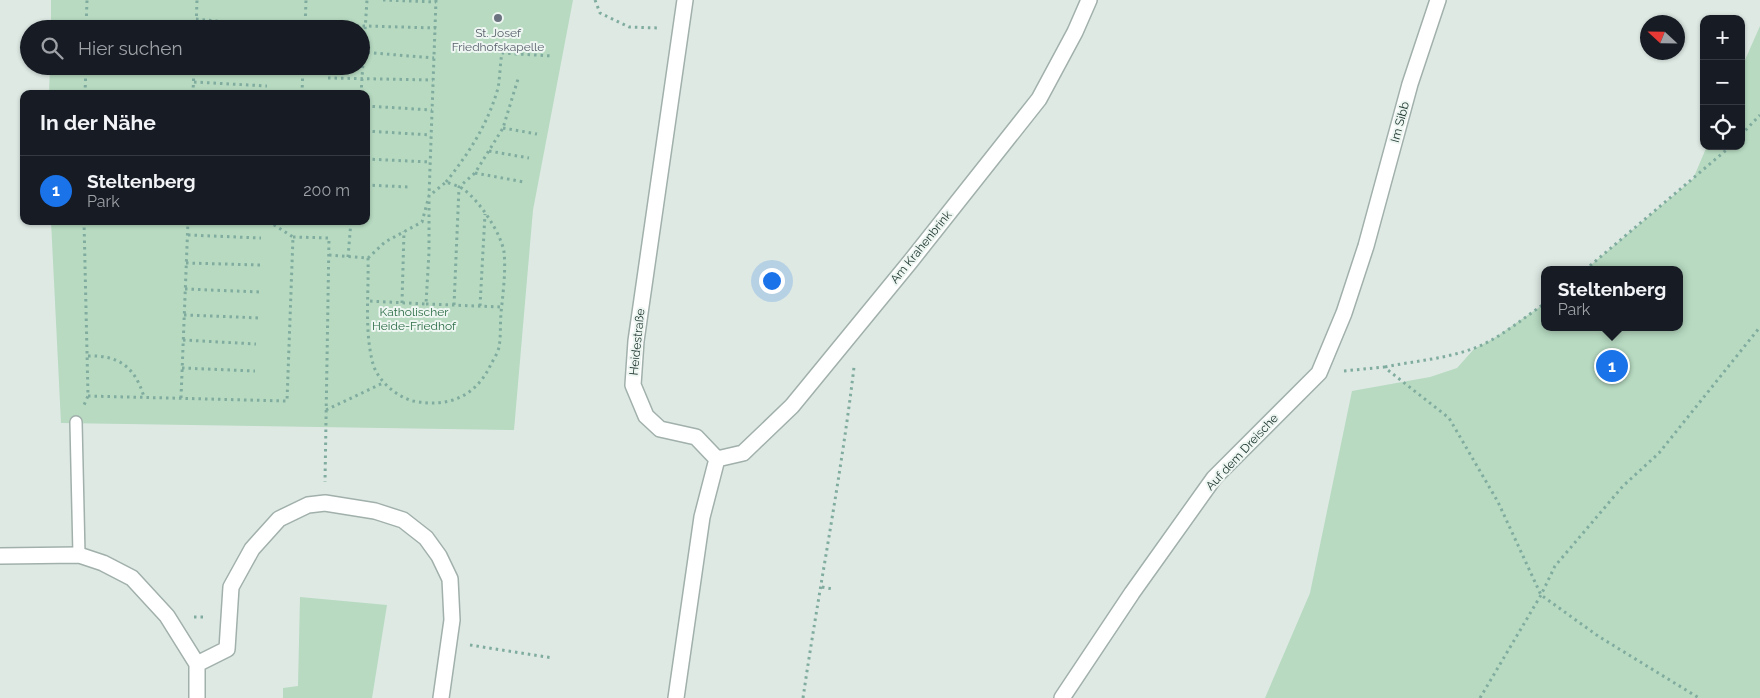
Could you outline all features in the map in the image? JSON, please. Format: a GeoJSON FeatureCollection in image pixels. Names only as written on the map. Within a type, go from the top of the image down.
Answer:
{"type":"FeatureCollection","features":[{"type":"Feature","properties":{"kind":"street","name":"Heidestraße"},"geometry":{"type":"LineString","coordinates":[[685,0],[636,341],[633,385],[646,416],[660,429],[696,436],[717,459]]}},
{"type":"Feature","properties":{"kind":"street","name":"Am Krahenbrink"},"geometry":{"type":"LineString","coordinates":[[717,459],[743,453],[792,406],[910,262],[1039,99],[1075,32],[1089,0]]}},
{"type":"Feature","properties":{"kind":"street","name":"Im Sibb"},"geometry":{"type":"LineString","coordinates":[[1366,246],[1410,84],[1438,0]]}},
{"type":"Feature","properties":{"kind":"street","name":"Auf dem Dreische"},"geometry":{"type":"LineString","coordinates":[[1062,698],[1132,593],[1214,478],[1319,373],[1344,313],[1366,246]]}},
{"type":"Feature","properties":{"kind":"street"},"geometry":{"type":"LineString","coordinates":[[676,698],[702,517],[717,459]]}},
{"type":"Feature","properties":{"kind":"street"},"geometry":{"type":"LineString","coordinates":[[197,664],[227,649],[232,587],[252,549],[279,519],[308,505],[324,503],[375,511],[403,520],[426,538],[439,556],[450,579],[452,620],[441,698]]}},
{"type":"Feature","properties":{"kind":"street"},"geometry":{"type":"LineString","coordinates":[[0,556],[79,554],[132,578],[167,616],[197,664],[197,698]]}},
{"type":"Feature","properties":{"kind":"lane"},"geometry":{"type":"LineString","coordinates":[[76,422],[79,554]]}},
{"type":"Feature","properties":{"kind":"path"},"geometry":{"type":"LineString","coordinates":[[86,20],[87,0]]}},
{"type":"Feature","properties":{"kind":"path"},"geometry":{"type":"LineString","coordinates":[[196,20],[197,0]]}},
{"type":"Feature","properties":{"kind":"path"},"geometry":{"type":"LineString","coordinates":[[305,20],[306,0]]}},
{"type":"Feature","properties":{"kind":"path"},"geometry":{"type":"LineString","coordinates":[[366,20],[367,0]]}},
{"type":"Feature","properties":{"kind":"path"},"geometry":{"type":"LineString","coordinates":[[383,0],[436,1],[428,196],[429,252],[426,304]]}},
{"type":"Feature","properties":{"kind":"path"},"geometry":{"type":"LineString","coordinates":[[595,0],[600,13],[629,27],[680,30]]}},
{"type":"Feature","properties":{"kind":"path"},"geometry":{"type":"LineString","coordinates":[[370,26],[436,28]]}},
{"type":"Feature","properties":{"kind":"path"},"geometry":{"type":"LineString","coordinates":[[370,53],[434,58]]}},
{"type":"Feature","properties":{"kind":"path"},"geometry":{"type":"LineString","coordinates":[[329,255],[368,258],[385,242],[422,222],[428,196],[446,182],[468,155],[488,117],[498,86],[502,53],[552,56]]}},
{"type":"Feature","properties":{"kind":"path"},"geometry":{"type":"LineString","coordinates":[[85,90],[86,75]]}},
{"type":"Feature","properties":{"kind":"path"},"geometry":{"type":"LineString","coordinates":[[193,90],[194,75]]}},
{"type":"Feature","properties":{"kind":"path"},"geometry":{"type":"LineString","coordinates":[[302,90],[303,75]]}},
{"type":"Feature","properties":{"kind":"path"},"geometry":{"type":"LineString","coordinates":[[328,78],[434,80]]}},
{"type":"Feature","properties":{"kind":"path"},"geometry":{"type":"LineString","coordinates":[[361,90],[362,78]]}},
{"type":"Feature","properties":{"kind":"path"},"geometry":{"type":"LineString","coordinates":[[454,305],[459,187],[475,173],[503,128],[518,79]]}},
{"type":"Feature","properties":{"kind":"path"},"geometry":{"type":"LineString","coordinates":[[194,82],[267,86]]}},
{"type":"Feature","properties":{"kind":"path"},"geometry":{"type":"LineString","coordinates":[[370,106],[432,110]]}},
{"type":"Feature","properties":{"kind":"path"},"geometry":{"type":"LineString","coordinates":[[1745,131],[1760,115]]}},
{"type":"Feature","properties":{"kind":"path"},"geometry":{"type":"LineString","coordinates":[[503,128],[537,134]]}},
{"type":"Feature","properties":{"kind":"path"},"geometry":{"type":"LineString","coordinates":[[370,132],[432,135]]}},
{"type":"Feature","properties":{"kind":"path"},"geometry":{"type":"LineString","coordinates":[[1590,266],[1726,150]]}},
{"type":"Feature","properties":{"kind":"path"},"geometry":{"type":"LineString","coordinates":[[489,151],[529,158]]}},
{"type":"Feature","properties":{"kind":"path"},"geometry":{"type":"LineString","coordinates":[[370,159],[430,162]]}},
{"type":"Feature","properties":{"kind":"path"},"geometry":{"type":"LineString","coordinates":[[475,173],[524,182]]}},
{"type":"Feature","properties":{"kind":"path"},"geometry":{"type":"LineString","coordinates":[[368,258],[367,331],[374,366],[383,383],[405,399],[426,403],[447,402],[468,394],[486,375],[499,348],[504,282],[504,250],[493,226],[479,203],[459,187],[446,182]]}},
{"type":"Feature","properties":{"kind":"path"},"geometry":{"type":"LineString","coordinates":[[370,184],[408,187]]}},
{"type":"Feature","properties":{"kind":"path"},"geometry":{"type":"LineString","coordinates":[[480,306],[485,212]]}},
{"type":"Feature","properties":{"kind":"path"},"geometry":{"type":"LineString","coordinates":[[76,422],[88,396],[84,225]]}},
{"type":"Feature","properties":{"kind":"path"},"geometry":{"type":"LineString","coordinates":[[181,398],[188,225]]}},
{"type":"Feature","properties":{"kind":"path"},"geometry":{"type":"LineString","coordinates":[[274,225],[294,237],[329,238],[324,503]]}},
{"type":"Feature","properties":{"kind":"path"},"geometry":{"type":"LineString","coordinates":[[348,257],[351,225]]}},
{"type":"Feature","properties":{"kind":"path"},"geometry":{"type":"LineString","coordinates":[[402,303],[404,231]]}},
{"type":"Feature","properties":{"kind":"path"},"geometry":{"type":"LineString","coordinates":[[188,235],[261,238]]}},
{"type":"Feature","properties":{"kind":"path"},"geometry":{"type":"LineString","coordinates":[[88,396],[287,401],[294,237]]}},
{"type":"Feature","properties":{"kind":"path"},"geometry":{"type":"LineString","coordinates":[[186,263],[262,266]]}},
{"type":"Feature","properties":{"kind":"path"},"geometry":{"type":"LineString","coordinates":[[185,290],[260,292]]}},
{"type":"Feature","properties":{"kind":"path"},"geometry":{"type":"LineString","coordinates":[[368,301],[502,307]]}},
{"type":"Feature","properties":{"kind":"path"},"geometry":{"type":"LineString","coordinates":[[1319,373],[1384,367],[1474,349],[1541,306]]}},
{"type":"Feature","properties":{"kind":"path"},"geometry":{"type":"LineString","coordinates":[[184,315],[261,318]]}},
{"type":"Feature","properties":{"kind":"path"},"geometry":{"type":"LineString","coordinates":[[1480,698],[1542,595],[1555,566],[1623,486],[1658,453],[1760,327]]}},
{"type":"Feature","properties":{"kind":"path"},"geometry":{"type":"LineString","coordinates":[[183,340],[256,344]]}},
{"type":"Feature","properties":{"kind":"path"},"geometry":{"type":"LineString","coordinates":[[88,356],[109,356],[126,366],[137,378],[144,397]]}},
{"type":"Feature","properties":{"kind":"path"},"geometry":{"type":"LineString","coordinates":[[803,698],[828,550],[854,367]]}},
{"type":"Feature","properties":{"kind":"path"},"geometry":{"type":"LineString","coordinates":[[1384,367],[1449,418],[1498,502],[1542,595],[1598,636],[1699,698]]}},
{"type":"Feature","properties":{"kind":"path"},"geometry":{"type":"LineString","coordinates":[[182,368],[255,371]]}},
{"type":"Feature","properties":{"kind":"path"},"geometry":{"type":"LineString","coordinates":[[326,410],[383,383]]}},
{"type":"Feature","properties":{"kind":"path"},"geometry":{"type":"LineString","coordinates":[[822,587],[833,589]]}},
{"type":"Feature","properties":{"kind":"path"},"geometry":{"type":"LineString","coordinates":[[187,618],[213,617]]}},
{"type":"Feature","properties":{"kind":"path"},"geometry":{"type":"LineString","coordinates":[[470,645],[553,658]]}},
{"type":"Feature","properties":{"kind":"green space","name":"Katholischer Heide-Friedhof"},"geometry":{"type":"Polygon","coordinates":[[[51,0],[573,0],[533,210],[514,430],[61,423],[51,225],[370,225],[370,90],[49,90],[50,75],[370,75],[370,20],[51,20],[51,0]]]}},
{"type":"Feature","properties":{"kind":"green space"},"geometry":{"type":"Polygon","coordinates":[[[1760,26],[1760,698],[1265,698],[1310,593],[1352,391],[1430,377],[1457,368],[1474,349],[1493,339],[1541,306],[1541,331],[1683,331],[1683,266],[1590,266],[1693,179],[1705,150],[1745,150],[1745,60],[1760,26]]]}},
{"type":"Feature","properties":{"kind":"green space"},"geometry":{"type":"Polygon","coordinates":[[[300,597],[387,605],[372,698],[283,698],[283,688],[298,686],[300,597]]]}},
{"type":"Feature","properties":{"kind":"place","name":"St. Josef Friedhofskapelle"},"geometry":{"type":"Point","coordinates":[498,18]}},
{"type":"Feature","properties":{"kind":"place","name":"Steltenberg"},"geometry":{"type":"Point","coordinates":[1612,366]}}]}
